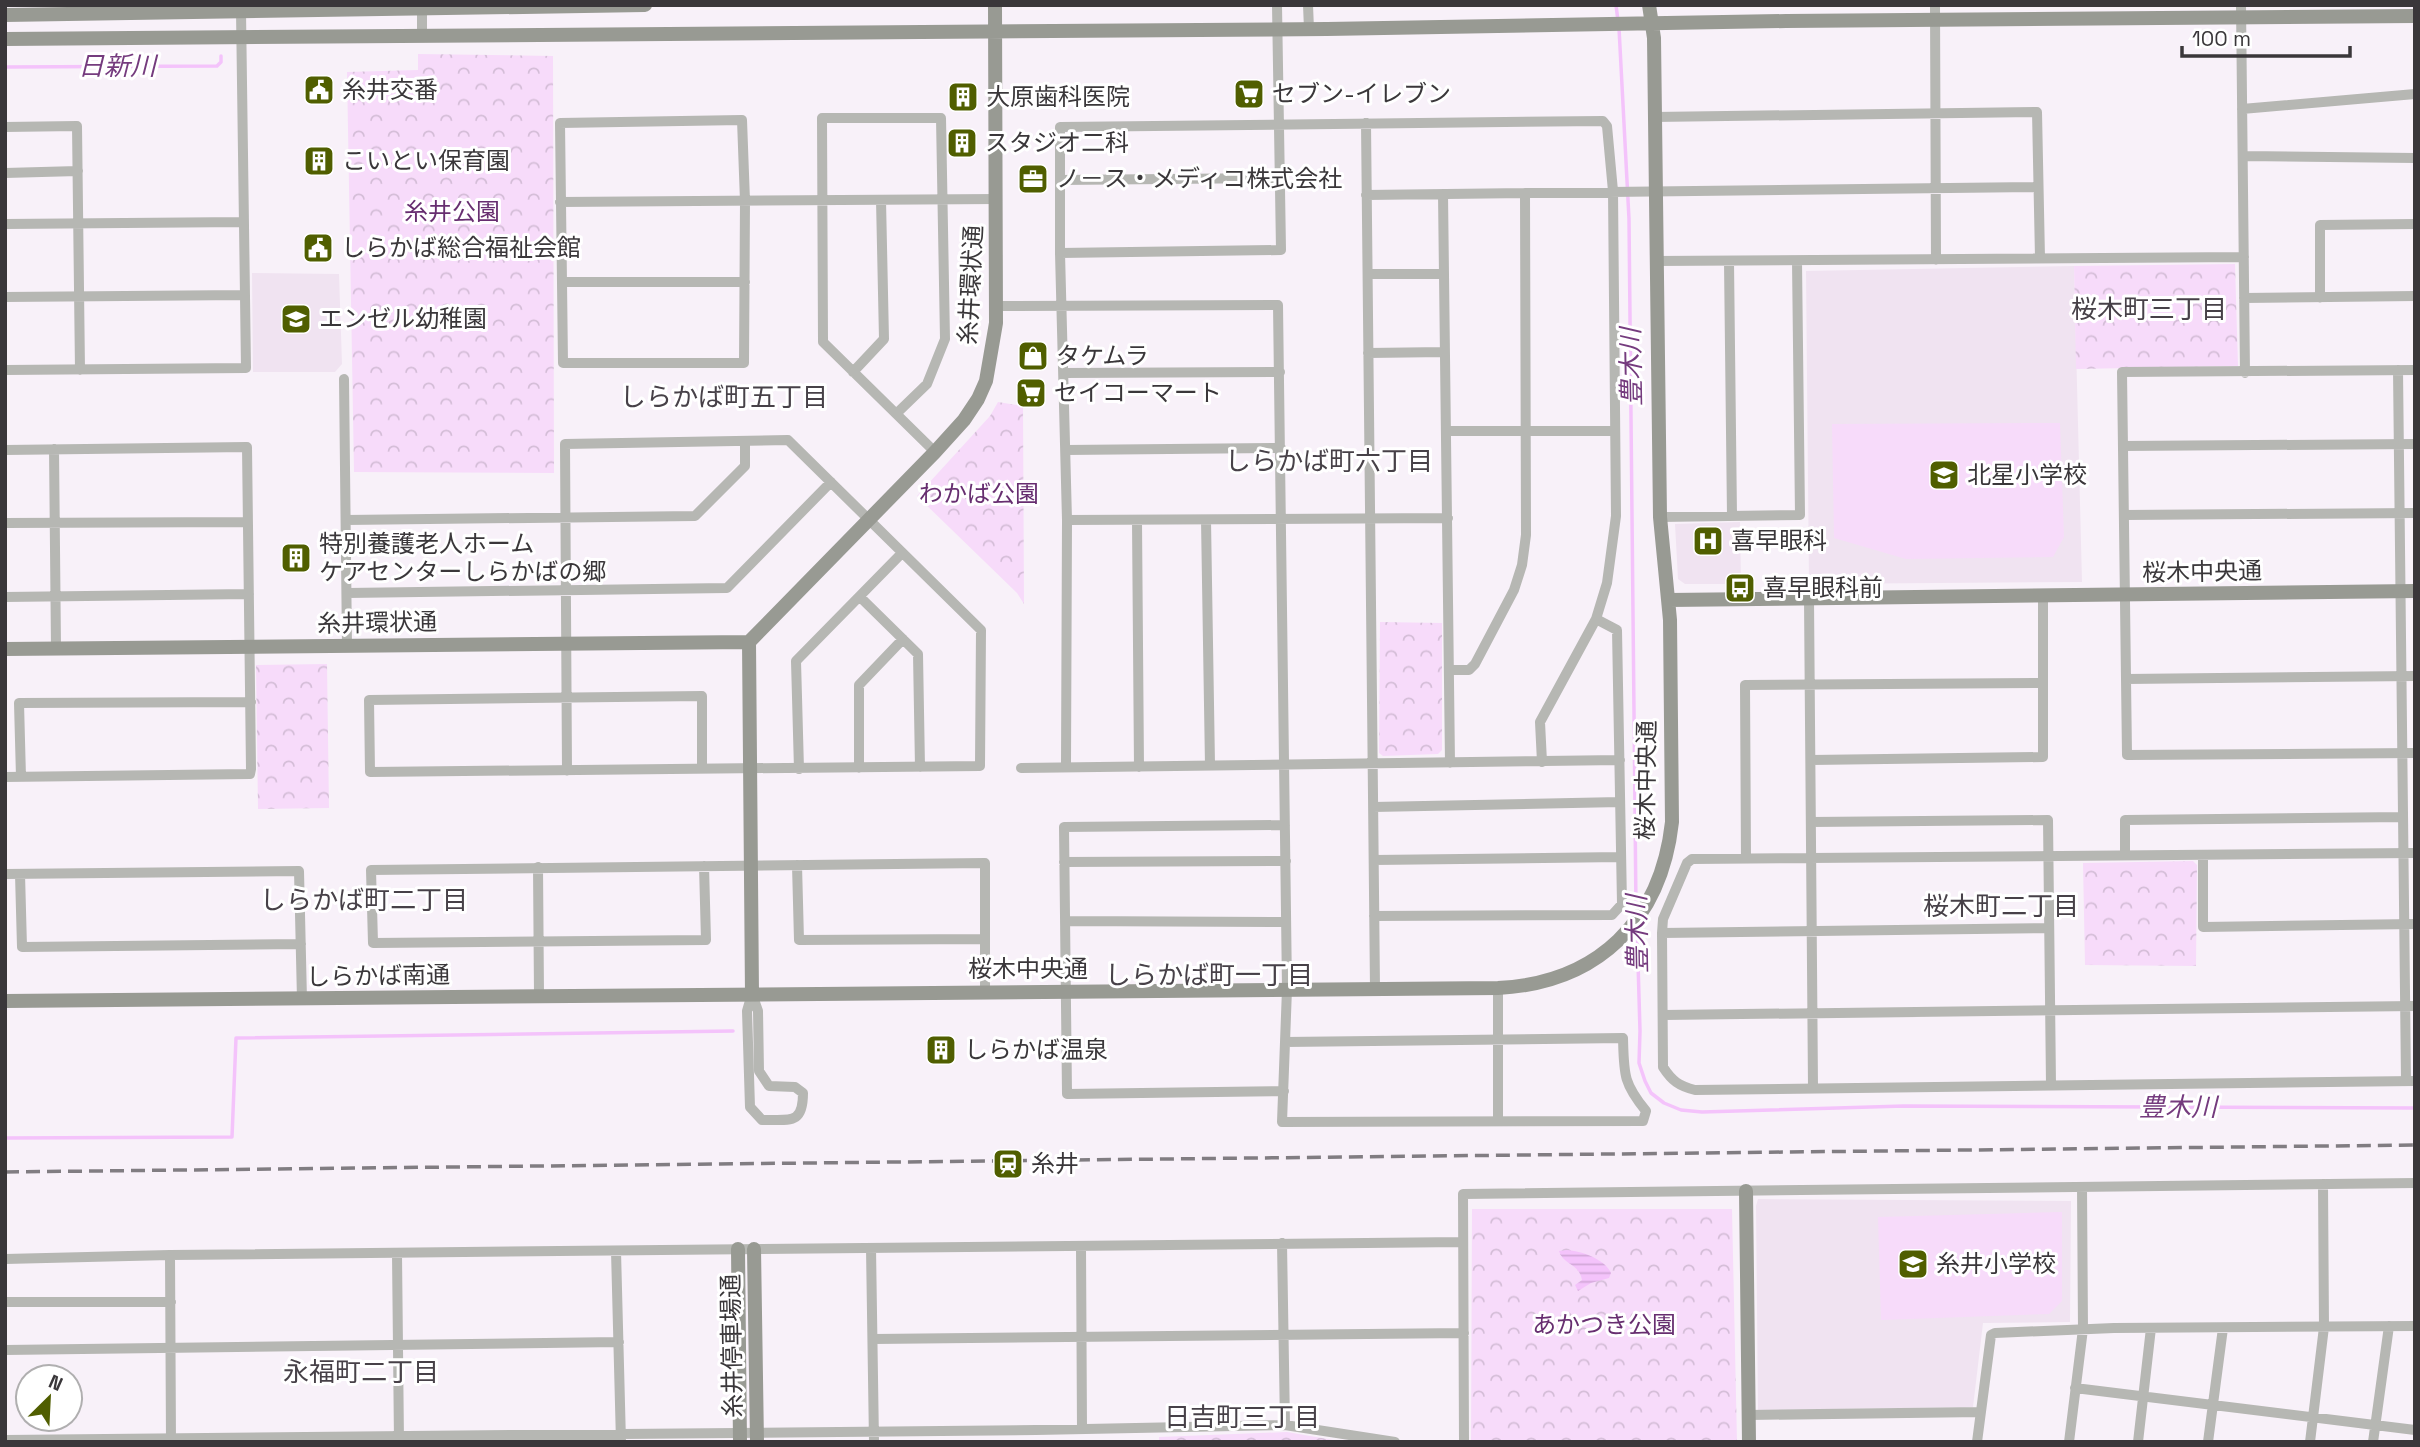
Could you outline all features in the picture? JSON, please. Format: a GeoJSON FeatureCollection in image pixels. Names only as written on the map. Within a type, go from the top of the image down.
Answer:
{"type":"FeatureCollection","features":[{"type":"Feature","properties":{"kind":"street"},"geometry":{"type":"LineString","coordinates":[[5,15],[645,5]]}},
{"type":"Feature","properties":{"kind":"street","name":"糸井環状通"},"geometry":{"type":"LineString","coordinates":[[5,649],[749,642],[935,452],[964,419],[986,382],[998,306],[995,5]]}},
{"type":"Feature","properties":{"kind":"street"},"geometry":{"type":"LineString","coordinates":[[1060,253],[1281,250],[1277,5]]}},
{"type":"Feature","properties":{"kind":"street"},"geometry":{"type":"LineString","coordinates":[[1308,5],[1309,29]]}},
{"type":"Feature","properties":{"kind":"street"},"geometry":{"type":"LineString","coordinates":[[1649,5],[1652,23],[1660,517],[1669,600]]}},
{"type":"Feature","properties":{"kind":"street"},"geometry":{"type":"LineString","coordinates":[[1935,5],[1936,260]]}},
{"type":"Feature","properties":{"kind":"street"},"geometry":{"type":"LineString","coordinates":[[422,7],[422,35]]}},
{"type":"Feature","properties":{"kind":"street"},"geometry":{"type":"LineString","coordinates":[[5,370],[246,368],[241,11]]}},
{"type":"Feature","properties":{"kind":"street"},"geometry":{"type":"LineString","coordinates":[[2241,11],[2245,373]]}},
{"type":"Feature","properties":{"kind":"street"},"geometry":{"type":"LineString","coordinates":[[5,39],[1309,29],[1603,23],[1935,21],[2241,11],[2415,16]]}},
{"type":"Feature","properties":{"kind":"street"},"geometry":{"type":"LineString","coordinates":[[2242,109],[2415,94]]}},
{"type":"Feature","properties":{"kind":"street"},"geometry":{"type":"LineString","coordinates":[[1654,117],[2037,112],[2039,258]]}},
{"type":"Feature","properties":{"kind":"street"},"geometry":{"type":"LineString","coordinates":[[897,413],[927,384],[945,339],[941,118],[822,118],[823,342],[935,452]]}},
{"type":"Feature","properties":{"kind":"street"},"geometry":{"type":"LineString","coordinates":[[742,120],[744,363],[563,363],[560,202],[560,123],[742,120]]}},
{"type":"Feature","properties":{"kind":"street"},"geometry":{"type":"LineString","coordinates":[[1066,768],[1067,520],[1060,253],[1060,127],[1603,121],[1607,126],[1616,191],[1616,516],[1607,583],[1596,619],[1540,722],[1542,762]]}},
{"type":"Feature","properties":{"kind":"street"},"geometry":{"type":"LineString","coordinates":[[1366,123],[1375,988]]}},
{"type":"Feature","properties":{"kind":"street"},"geometry":{"type":"LineString","coordinates":[[5,127],[77,126],[80,370]]}},
{"type":"Feature","properties":{"kind":"street"},"geometry":{"type":"LineString","coordinates":[[2243,156],[2415,158]]}},
{"type":"Feature","properties":{"kind":"street"},"geometry":{"type":"LineString","coordinates":[[5,173],[78,171]]}},
{"type":"Feature","properties":{"kind":"street"},"geometry":{"type":"LineString","coordinates":[[1060,180],[1279,178]]}},
{"type":"Feature","properties":{"kind":"street"},"geometry":{"type":"LineString","coordinates":[[1366,195],[1936,186],[2038,187]]}},
{"type":"Feature","properties":{"kind":"street"},"geometry":{"type":"LineString","coordinates":[[1449,670],[1469,670],[1475,664],[1514,590],[1522,565],[1526,535],[1525,193]]}},
{"type":"Feature","properties":{"kind":"street"},"geometry":{"type":"LineString","coordinates":[[1443,194],[1450,763]]}},
{"type":"Feature","properties":{"kind":"street"},"geometry":{"type":"LineString","coordinates":[[560,202],[997,199]]}},
{"type":"Feature","properties":{"kind":"street"},"geometry":{"type":"LineString","coordinates":[[853,372],[884,339],[881,200]]}},
{"type":"Feature","properties":{"kind":"street"},"geometry":{"type":"LineString","coordinates":[[5,224],[244,222]]}},
{"type":"Feature","properties":{"kind":"street"},"geometry":{"type":"LineString","coordinates":[[2320,298],[2320,225],[2415,224]]}},
{"type":"Feature","properties":{"kind":"street"},"geometry":{"type":"LineString","coordinates":[[1656,261],[2244,257]]}},
{"type":"Feature","properties":{"kind":"street"},"geometry":{"type":"LineString","coordinates":[[1660,517],[1800,515],[1797,261]]}},
{"type":"Feature","properties":{"kind":"street"},"geometry":{"type":"LineString","coordinates":[[1729,262],[1732,516]]}},
{"type":"Feature","properties":{"kind":"street"},"geometry":{"type":"LineString","coordinates":[[1368,274],[1444,274]]}},
{"type":"Feature","properties":{"kind":"street"},"geometry":{"type":"LineString","coordinates":[[563,282],[744,282]]}},
{"type":"Feature","properties":{"kind":"street"},"geometry":{"type":"LineString","coordinates":[[5,297],[245,295]]}},
{"type":"Feature","properties":{"kind":"street"},"geometry":{"type":"LineString","coordinates":[[2244,298],[2415,296]]}},
{"type":"Feature","properties":{"kind":"street"},"geometry":{"type":"LineString","coordinates":[[998,306],[1278,305],[1287,989],[1282,1122],[1643,1121],[1646,1111],[1630,1092],[1625,1075],[1623,1038],[1286,1042]]}},
{"type":"Feature","properties":{"kind":"street"},"geometry":{"type":"LineString","coordinates":[[1368,354],[1445,352]]}},
{"type":"Feature","properties":{"kind":"street"},"geometry":{"type":"LineString","coordinates":[[2398,370],[2400,513],[2408,591],[2402,676],[2403,753],[2409,792],[2403,817],[2409,853],[2411,1081],[1695,1090],[1683,1087],[1671,1079],[1663,1067],[1663,919],[1687,863],[1692,859],[2409,853]]}},
{"type":"Feature","properties":{"kind":"street"},"geometry":{"type":"LineString","coordinates":[[2415,370],[2122,372],[2127,755],[2415,753]]}},
{"type":"Feature","properties":{"kind":"street"},"geometry":{"type":"LineString","coordinates":[[1063,373],[1280,372]]}},
{"type":"Feature","properties":{"kind":"street"},"geometry":{"type":"LineString","coordinates":[[344,379],[348,646]]}},
{"type":"Feature","properties":{"kind":"street"},"geometry":{"type":"LineString","coordinates":[[1446,430],[1615,430]]}},
{"type":"Feature","properties":{"kind":"street"},"geometry":{"type":"LineString","coordinates":[[567,771],[566,697],[567,644],[565,444],[788,440],[981,630],[980,766],[799,769],[750,768],[702,769],[567,771],[370,772],[369,700],[566,697],[702,696],[702,769]]}},
{"type":"Feature","properties":{"kind":"street"},"geometry":{"type":"LineString","coordinates":[[346,520],[695,516],[745,466],[745,442]]}},
{"type":"Feature","properties":{"kind":"street"},"geometry":{"type":"LineString","coordinates":[[2123,446],[2415,444]]}},
{"type":"Feature","properties":{"kind":"street"},"geometry":{"type":"LineString","coordinates":[[5,450],[247,447],[250,647],[250,774],[5,777]]}},
{"type":"Feature","properties":{"kind":"street"},"geometry":{"type":"LineString","coordinates":[[1066,450],[1280,448]]}},
{"type":"Feature","properties":{"kind":"street"},"geometry":{"type":"LineString","coordinates":[[54,449],[56,648]]}},
{"type":"Feature","properties":{"kind":"street"},"geometry":{"type":"LineString","coordinates":[[347,593],[727,588],[831,482]]}},
{"type":"Feature","properties":{"kind":"street"},"geometry":{"type":"LineString","coordinates":[[2124,515],[2415,513]]}},
{"type":"Feature","properties":{"kind":"street"},"geometry":{"type":"LineString","coordinates":[[1067,520],[1448,518]]}},
{"type":"Feature","properties":{"kind":"street"},"geometry":{"type":"LineString","coordinates":[[1206,520],[1210,765]]}},
{"type":"Feature","properties":{"kind":"street"},"geometry":{"type":"LineString","coordinates":[[1137,521],[1139,767]]}},
{"type":"Feature","properties":{"kind":"street"},"geometry":{"type":"LineString","coordinates":[[5,523],[248,522]]}},
{"type":"Feature","properties":{"kind":"street"},"geometry":{"type":"LineString","coordinates":[[799,769],[796,661],[902,553]]}},
{"type":"Feature","properties":{"kind":"street","name":"桜木中央通"},"geometry":{"type":"LineString","coordinates":[[752,993],[1498,988],[1524,987],[1548,982],[1570,973],[1614,945],[1644,911],[1660,878],[1672,822],[1669,600],[2408,591]]}},
{"type":"Feature","properties":{"kind":"street"},"geometry":{"type":"LineString","coordinates":[[5,597],[249,594]]}},
{"type":"Feature","properties":{"kind":"street"},"geometry":{"type":"LineString","coordinates":[[860,597],[918,654],[920,767]]}},
{"type":"Feature","properties":{"kind":"street"},"geometry":{"type":"LineString","coordinates":[[1811,760],[2043,757],[2043,597]]}},
{"type":"Feature","properties":{"kind":"street"},"geometry":{"type":"LineString","coordinates":[[1809,599],[1813,1087]]}},
{"type":"Feature","properties":{"kind":"street"},"geometry":{"type":"LineString","coordinates":[[1374,916],[1612,915],[1622,904],[1617,630],[1596,619]]}},
{"type":"Feature","properties":{"kind":"street"},"geometry":{"type":"LineString","coordinates":[[859,768],[859,685],[903,639]]}},
{"type":"Feature","properties":{"kind":"street"},"geometry":{"type":"LineString","coordinates":[[749,642],[752,993],[747,1011],[750,1107],[762,1120],[794,1119],[803,1109],[803,1093],[795,1087],[769,1086],[759,1071],[758,1011],[752,993]]}},
{"type":"Feature","properties":{"kind":"street"},"geometry":{"type":"LineString","coordinates":[[2126,679],[2415,676]]}},
{"type":"Feature","properties":{"kind":"street"},"geometry":{"type":"LineString","coordinates":[[1746,859],[1745,685],[2043,683]]}},
{"type":"Feature","properties":{"kind":"street"},"geometry":{"type":"LineString","coordinates":[[21,776],[19,703],[250,702]]}},
{"type":"Feature","properties":{"kind":"street"},"geometry":{"type":"LineString","coordinates":[[1021,768],[1620,760]]}},
{"type":"Feature","properties":{"kind":"street"},"geometry":{"type":"LineString","coordinates":[[1373,807],[1620,802]]}},
{"type":"Feature","properties":{"kind":"street"},"geometry":{"type":"LineString","coordinates":[[2125,855],[2125,820],[2403,817]]}},
{"type":"Feature","properties":{"kind":"street"},"geometry":{"type":"LineString","coordinates":[[1811,822],[2048,820],[2051,1085]]}},
{"type":"Feature","properties":{"kind":"street"},"geometry":{"type":"LineString","coordinates":[[1284,1091],[1067,1094],[1064,827],[1285,825]]}},
{"type":"Feature","properties":{"kind":"street"},"geometry":{"type":"LineString","coordinates":[[2203,855],[2203,927],[2410,925]]}},
{"type":"Feature","properties":{"kind":"street"},"geometry":{"type":"LineString","coordinates":[[1374,860],[1621,857]]}},
{"type":"Feature","properties":{"kind":"street"},"geometry":{"type":"LineString","coordinates":[[1064,862],[1286,860]]}},
{"type":"Feature","properties":{"kind":"street"},"geometry":{"type":"LineString","coordinates":[[704,866],[706,940],[373,943],[371,870],[538,867],[985,863],[985,992]]}},
{"type":"Feature","properties":{"kind":"street"},"geometry":{"type":"LineString","coordinates":[[797,865],[799,940],[985,939]]}},
{"type":"Feature","properties":{"kind":"street"},"geometry":{"type":"LineString","coordinates":[[538,867],[539,995]]}},
{"type":"Feature","properties":{"kind":"street"},"geometry":{"type":"LineString","coordinates":[[5,874],[299,871],[302,1000]]}},
{"type":"Feature","properties":{"kind":"street"},"geometry":{"type":"LineString","coordinates":[[20,874],[23,947],[301,944]]}},
{"type":"Feature","properties":{"kind":"street"},"geometry":{"type":"LineString","coordinates":[[1065,922],[1286,922]]}},
{"type":"Feature","properties":{"kind":"street"},"geometry":{"type":"LineString","coordinates":[[1662,933],[2049,928]]}},
{"type":"Feature","properties":{"kind":"street"},"geometry":{"type":"LineString","coordinates":[[1498,988],[1498,1121]]}},
{"type":"Feature","properties":{"kind":"street","name":"しらかば南通"},"geometry":{"type":"LineString","coordinates":[[5,1001],[302,1000],[752,993]]}},
{"type":"Feature","properties":{"kind":"street"},"geometry":{"type":"LineString","coordinates":[[1664,1014],[2410,1006]]}},
{"type":"Feature","properties":{"kind":"street"},"geometry":{"type":"LineString","coordinates":[[1464,1442],[1463,1194],[2415,1183]]}},
{"type":"Feature","properties":{"kind":"street"},"geometry":{"type":"LineString","coordinates":[[2310,1442],[2324,1327],[2323,1184]]}},
{"type":"Feature","properties":{"kind":"street"},"geometry":{"type":"LineString","coordinates":[[2069,1442],[2083,1329],[2082,1187]]}},
{"type":"Feature","properties":{"kind":"street"},"geometry":{"type":"LineString","coordinates":[[1746,1191],[1749,1442]]}},
{"type":"Feature","properties":{"kind":"street"},"geometry":{"type":"LineString","coordinates":[[5,1259],[1462,1242]]}},
{"type":"Feature","properties":{"kind":"street"},"geometry":{"type":"LineString","coordinates":[[1282,1243],[1285,1425]]}},
{"type":"Feature","properties":{"kind":"street"},"geometry":{"type":"LineString","coordinates":[[1081,1246],[1082,1428]]}},
{"type":"Feature","properties":{"kind":"street"},"geometry":{"type":"LineString","coordinates":[[871,1248],[873,1436]]}},
{"type":"Feature","properties":{"kind":"street","name":"糸井停車場通"},"geometry":{"type":"LineString","coordinates":[[754,1249],[757,1437]]}},
{"type":"Feature","properties":{"kind":"street","name":"糸井停車場通"},"geometry":{"type":"LineString","coordinates":[[738,1250],[739,1437]]}},
{"type":"Feature","properties":{"kind":"street"},"geometry":{"type":"LineString","coordinates":[[617,1251],[621,1438]]}},
{"type":"Feature","properties":{"kind":"street"},"geometry":{"type":"LineString","coordinates":[[397,1254],[399,1439]]}},
{"type":"Feature","properties":{"kind":"street"},"geometry":{"type":"LineString","coordinates":[[170,1255],[171,1441]]}},
{"type":"Feature","properties":{"kind":"street"},"geometry":{"type":"LineString","coordinates":[[5,1302],[171,1302]]}},
{"type":"Feature","properties":{"kind":"street"},"geometry":{"type":"LineString","coordinates":[[2373,1442],[2389,1326]]}},
{"type":"Feature","properties":{"kind":"street"},"geometry":{"type":"LineString","coordinates":[[1977,1442],[1991,1335],[1995,1333],[2083,1329],[2415,1326]]}},
{"type":"Feature","properties":{"kind":"street"},"geometry":{"type":"LineString","coordinates":[[2138,1442],[2151,1328]]}},
{"type":"Feature","properties":{"kind":"street"},"geometry":{"type":"LineString","coordinates":[[2208,1442],[2223,1328]]}},
{"type":"Feature","properties":{"kind":"street"},"geometry":{"type":"LineString","coordinates":[[874,1339],[1464,1333]]}},
{"type":"Feature","properties":{"kind":"street"},"geometry":{"type":"LineString","coordinates":[[5,1350],[619,1342]]}},
{"type":"Feature","properties":{"kind":"street"},"geometry":{"type":"LineString","coordinates":[[2076,1388],[2415,1430]]}},
{"type":"Feature","properties":{"kind":"street"},"geometry":{"type":"LineString","coordinates":[[1749,1415],[1981,1412]]}},
{"type":"Feature","properties":{"kind":"street"},"geometry":{"type":"LineString","coordinates":[[5,1440],[873,1436],[1082,1428],[1285,1425],[1395,1442]]}},
{"type":"Feature","properties":{"kind":"street"},"geometry":{"type":"LineString","coordinates":[[1036,1430],[1036,1442]]}},
{"type":"Feature","properties":{"kind":"shaded area","name":"北星小学校"},"geometry":{"type":"Polygon","coordinates":[[[2074,266],[2082,582],[1809,584],[1806,271],[2074,266]]]}},
{"type":"Feature","properties":{"kind":"shaded area","name":"エンゼル幼稚園"},"geometry":{"type":"Polygon","coordinates":[[[252,273],[339,274],[342,364],[335,372],[253,372],[252,273]]]}},
{"type":"Feature","properties":{"kind":"shaded area","name":"喜早眼科"},"geometry":{"type":"Polygon","coordinates":[[[1740,522],[1741,584],[1685,584],[1678,579],[1675,524],[1740,522]]]}},
{"type":"Feature","properties":{"kind":"shaded area","name":"糸井小学校"},"geometry":{"type":"Polygon","coordinates":[[[1758,1199],[2071,1201],[2070,1322],[1983,1323],[1973,1407],[1758,1410],[1758,1199]]]}},
{"type":"Feature","properties":{"kind":"shaded area"},"geometry":{"type":"Polygon","coordinates":[[[1559,1251],[1585,1254],[1604,1264],[1611,1273],[1609,1278],[1591,1283],[1578,1291],[1575,1285],[1582,1280],[1580,1274],[1559,1251]]]}},
{"type":"Feature","properties":{"kind":"green space","name":"糸井公園"},"geometry":{"type":"Polygon","coordinates":[[[418,54],[553,56],[554,473],[354,472],[347,72],[418,70],[418,54]]]}},
{"type":"Feature","properties":{"kind":"green space"},"geometry":{"type":"Polygon","coordinates":[[[2235,264],[2238,366],[2076,369],[2074,266],[2235,264]]]}},
{"type":"Feature","properties":{"kind":"green space","name":"わかば公園"},"geometry":{"type":"Polygon","coordinates":[[[998,402],[1023,406],[1024,604],[1017,593],[917,496],[990,416],[998,402]]]}},
{"type":"Feature","properties":{"kind":"green space"},"geometry":{"type":"Polygon","coordinates":[[[2060,423],[2064,537],[2053,557],[1906,559],[1834,538],[1832,424],[2060,423]]]}},
{"type":"Feature","properties":{"kind":"green space"},"geometry":{"type":"Polygon","coordinates":[[[1380,622],[1442,623],[1442,750],[1438,754],[1383,756],[1379,753],[1380,622]]]}},
{"type":"Feature","properties":{"kind":"green space"},"geometry":{"type":"Polygon","coordinates":[[[327,664],[329,808],[258,809],[256,665],[327,664]]]}},
{"type":"Feature","properties":{"kind":"green space"},"geometry":{"type":"Polygon","coordinates":[[[2193,861],[2197,865],[2196,966],[2085,965],[2083,863],[2193,861]]]}},
{"type":"Feature","properties":{"kind":"green space","name":"あかつき公園"},"geometry":{"type":"Polygon","coordinates":[[[1472,1209],[1732,1209],[1737,1442],[1471,1442],[1472,1209]]]}},
{"type":"Feature","properties":{"kind":"green space"},"geometry":{"type":"Polygon","coordinates":[[[2062,1212],[2062,1301],[2049,1314],[1881,1320],[1878,1217],[2062,1212]]]}},
{"type":"Feature","properties":{"kind":"green space"},"geometry":{"type":"Polygon","coordinates":[[[1287,1432],[1345,1442],[1159,1442],[1159,1437],[1287,1432]]]}},
{"type":"Feature","properties":{"kind":"waterway","name":"豊木川"},"geometry":{"type":"LineString","coordinates":[[1616,5],[1618,21]]}},
{"type":"Feature","properties":{"kind":"waterway","name":"豊木川"},"geometry":{"type":"LineString","coordinates":[[1619,28],[1629,219],[1636,909]]}},
{"type":"Feature","properties":{"kind":"waterway","name":"日新川"},"geometry":{"type":"LineString","coordinates":[[5,67],[217,66],[221,62],[221,56]]}},
{"type":"Feature","properties":{"kind":"waterway","name":"豊木川"},"geometry":{"type":"LineString","coordinates":[[1637,927],[1639,1063],[1651,1093],[1664,1103],[1681,1110],[1702,1112],[1904,1106],[2415,1108]]}},
{"type":"Feature","properties":{"kind":"waterway"},"geometry":{"type":"LineString","coordinates":[[5,1138],[232,1137],[236,1038],[733,1031]]}},
{"type":"Feature","properties":{"kind":"railway"},"geometry":{"type":"LineString","coordinates":[[5,1172],[2415,1145]]}},
{"type":"Feature","properties":{"kind":"place","name":"糸井交番"},"geometry":{"type":"Point","coordinates":[319,90]}},
{"type":"Feature","properties":{"kind":"place","name":"セブン-イレブン"},"geometry":{"type":"Point","coordinates":[1249,94]}},
{"type":"Feature","properties":{"kind":"place","name":"大原歯科医院"},"geometry":{"type":"Point","coordinates":[963,97]}},
{"type":"Feature","properties":{"kind":"place","name":"スタジオ二科"},"geometry":{"type":"Point","coordinates":[962,143]}},
{"type":"Feature","properties":{"kind":"place","name":"こいとい保育園"},"geometry":{"type":"Point","coordinates":[319,161]}},
{"type":"Feature","properties":{"kind":"place","name":"ノ－ス・メディコ株式会社"},"geometry":{"type":"Point","coordinates":[1033,179]}},
{"type":"Feature","properties":{"kind":"place","name":"しらかば総合福祉会館"},"geometry":{"type":"Point","coordinates":[318,248]}},
{"type":"Feature","properties":{"kind":"place","name":"エンゼル幼稚園"},"geometry":{"type":"Point","coordinates":[296,319]}},
{"type":"Feature","properties":{"kind":"place","name":"タケムラ"},"geometry":{"type":"Point","coordinates":[1033,356]}},
{"type":"Feature","properties":{"kind":"place","name":"セイコーマート"},"geometry":{"type":"Point","coordinates":[1031,393]}},
{"type":"Feature","properties":{"kind":"place","name":"北星小学校"},"geometry":{"type":"Point","coordinates":[1944,475]}},
{"type":"Feature","properties":{"kind":"place","name":"喜早眼科"},"geometry":{"type":"Point","coordinates":[1708,541]}},
{"type":"Feature","properties":{"kind":"place","name":"特別養護老人ホーム ケアセンターしらかばの郷"},"geometry":{"type":"Point","coordinates":[296,558]}},
{"type":"Feature","properties":{"kind":"place","name":"喜早眼科前"},"geometry":{"type":"Point","coordinates":[1740,588]}},
{"type":"Feature","properties":{"kind":"place","name":"しらかば温泉"},"geometry":{"type":"Point","coordinates":[941,1050]}},
{"type":"Feature","properties":{"kind":"place","name":"糸井"},"geometry":{"type":"Point","coordinates":[1008,1164]}},
{"type":"Feature","properties":{"kind":"place","name":"糸井小学校"},"geometry":{"type":"Point","coordinates":[1913,1264]}},
{"type":"Feature","properties":{"kind":"district","name":"桜木町三丁目"},"geometry":{"type":"Point","coordinates":[2149,309]}},
{"type":"Feature","properties":{"kind":"district","name":"しらかば町五丁目"},"geometry":{"type":"Point","coordinates":[724,397]}},
{"type":"Feature","properties":{"kind":"district","name":"しらかば町六丁目"},"geometry":{"type":"Point","coordinates":[1329,461]}},
{"type":"Feature","properties":{"kind":"district","name":"しらかば町二丁目"},"geometry":{"type":"Point","coordinates":[364,900]}},
{"type":"Feature","properties":{"kind":"district","name":"桜木町二丁目"},"geometry":{"type":"Point","coordinates":[2001,906]}},
{"type":"Feature","properties":{"kind":"district","name":"しらかば町一丁目"},"geometry":{"type":"Point","coordinates":[1209,975]}},
{"type":"Feature","properties":{"kind":"district","name":"永福町二丁目"},"geometry":{"type":"Point","coordinates":[361,1372]}},
{"type":"Feature","properties":{"kind":"district","name":"日吉町三丁目"},"geometry":{"type":"Point","coordinates":[1242,1417]}}]}
